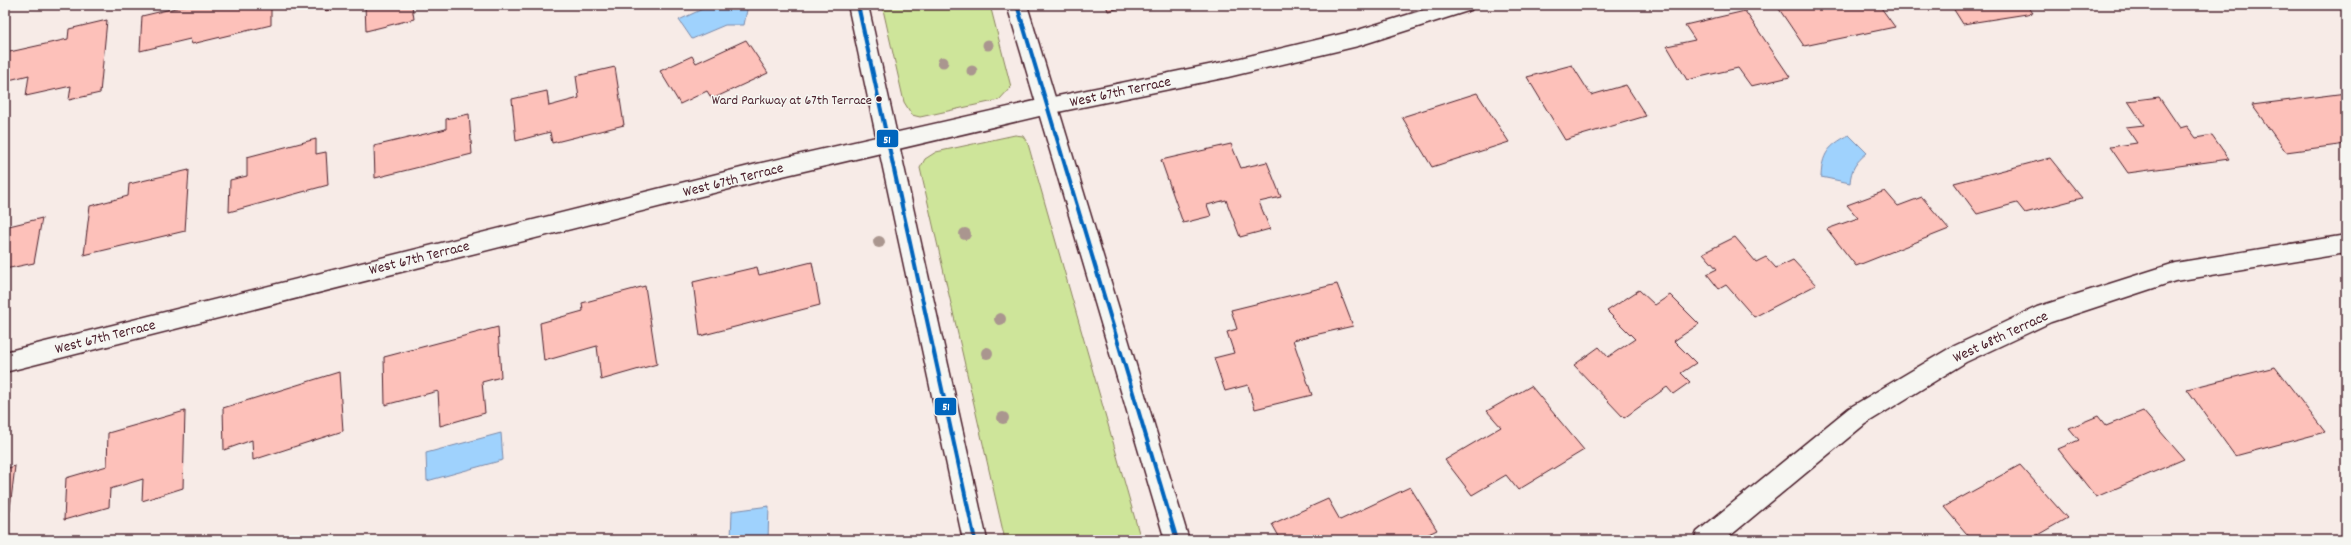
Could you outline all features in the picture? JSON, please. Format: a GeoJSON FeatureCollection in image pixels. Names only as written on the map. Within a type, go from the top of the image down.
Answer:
{"type":"FeatureCollection","features":[{"type":"Feature","properties":{"kind":"street"},"geometry":{"type":"LineString","coordinates":[[858,5],[975,540]]}},
{"type":"Feature","properties":{"kind":"street"},"geometry":{"type":"LineString","coordinates":[[1017,5],[1177,540]]}},
{"type":"Feature","properties":{"kind":"street","name":"West 67th Terrace"},"geometry":{"type":"LineString","coordinates":[[5,362],[749,174],[1048,106],[1228,69],[1350,40],[1464,5]]}},
{"type":"Feature","properties":{"kind":"street","name":"West 68th Terrace"},"geometry":{"type":"LineString","coordinates":[[1706,540],[1857,416],[1958,355],[2045,314],[2175,272],[2346,244]]}},
{"type":"Feature","properties":{"kind":"green space"},"geometry":{"type":"Polygon","coordinates":[[[882,5],[990,5],[1011,87],[999,100],[920,117],[912,115],[904,102],[882,5]]]}},
{"type":"Feature","properties":{"kind":"green space"},"geometry":{"type":"Polygon","coordinates":[[[1015,135],[1023,136],[1028,144],[1141,540],[1005,540],[920,168],[925,159],[936,152],[1015,135]]]}},
{"type":"Feature","properties":{"kind":"water"},"geometry":{"type":"Polygon","coordinates":[[[711,5],[748,5],[744,25],[725,25],[692,39],[679,20],[711,5]]]}},
{"type":"Feature","properties":{"kind":"water"},"geometry":{"type":"Polygon","coordinates":[[[1849,135],[1867,153],[1855,166],[1850,183],[1821,177],[1823,162],[1831,147],[1849,135]]]}},
{"type":"Feature","properties":{"kind":"water"},"geometry":{"type":"Polygon","coordinates":[[[501,433],[503,460],[427,481],[426,453],[501,433]]]}},
{"type":"Feature","properties":{"kind":"water"},"geometry":{"type":"Polygon","coordinates":[[[769,506],[768,540],[731,540],[732,511],[769,506]]]}},
{"type":"Feature","properties":{"kind":"building"},"geometry":{"type":"Polygon","coordinates":[[[188,5],[271,5],[271,25],[192,44],[190,39],[140,51],[142,16],[188,5]]]}},
{"type":"Feature","properties":{"kind":"building"},"geometry":{"type":"Polygon","coordinates":[[[325,5],[351,5],[325,11],[325,5]]]}},
{"type":"Feature","properties":{"kind":"building"},"geometry":{"type":"Polygon","coordinates":[[[365,5],[418,5],[412,6],[414,19],[366,31],[365,5]]]}},
{"type":"Feature","properties":{"kind":"building"},"geometry":{"type":"Polygon","coordinates":[[[1106,5],[1134,5],[1108,11],[1106,5]]]}},
{"type":"Feature","properties":{"kind":"building"},"geometry":{"type":"Polygon","coordinates":[[[1800,5],[1879,5],[1895,27],[1804,46],[1779,9],[1800,5]]]}},
{"type":"Feature","properties":{"kind":"building"},"geometry":{"type":"Polygon","coordinates":[[[1951,5],[2027,5],[2033,13],[1963,24],[1951,5]]]}},
{"type":"Feature","properties":{"kind":"building"},"geometry":{"type":"Polygon","coordinates":[[[1745,11],[1790,77],[1751,86],[1738,68],[1687,80],[1667,46],[1695,40],[1685,25],[1745,11]]]}},
{"type":"Feature","properties":{"kind":"building"},"geometry":{"type":"Polygon","coordinates":[[[107,20],[100,93],[69,100],[71,86],[26,96],[29,75],[9,80],[5,105],[5,53],[68,39],[69,29],[107,20]]]}},
{"type":"Feature","properties":{"kind":"building"},"geometry":{"type":"Polygon","coordinates":[[[746,40],[768,73],[712,99],[707,91],[680,104],[660,71],[692,56],[696,63],[746,40]]]}},
{"type":"Feature","properties":{"kind":"building"},"geometry":{"type":"Polygon","coordinates":[[[1572,65],[1591,95],[1626,85],[1646,116],[1565,140],[1527,77],[1572,65]]]}},
{"type":"Feature","properties":{"kind":"building"},"geometry":{"type":"Polygon","coordinates":[[[615,67],[624,125],[552,143],[550,132],[516,141],[512,99],[547,91],[549,106],[579,98],[576,76],[615,67]]]}},
{"type":"Feature","properties":{"kind":"building"},"geometry":{"type":"Polygon","coordinates":[[[1477,93],[1509,142],[1432,167],[1402,117],[1477,93]]]}},
{"type":"Feature","properties":{"kind":"building"},"geometry":{"type":"Polygon","coordinates":[[[2346,93],[2346,144],[2286,152],[2252,105],[2346,93]]]}},
{"type":"Feature","properties":{"kind":"building"},"geometry":{"type":"Polygon","coordinates":[[[2159,97],[2180,128],[2187,126],[2196,138],[2212,135],[2229,159],[2128,173],[2110,147],[2137,143],[2126,127],[2144,125],[2128,101],[2159,97]]]}},
{"type":"Feature","properties":{"kind":"building"},"geometry":{"type":"Polygon","coordinates":[[[469,114],[472,154],[375,178],[374,146],[446,129],[446,119],[469,114]]]}},
{"type":"Feature","properties":{"kind":"building"},"geometry":{"type":"Polygon","coordinates":[[[316,139],[316,154],[326,152],[328,185],[229,212],[230,180],[247,176],[247,157],[316,139]]]}},
{"type":"Feature","properties":{"kind":"building"},"geometry":{"type":"Polygon","coordinates":[[[1231,144],[1241,168],[1267,162],[1281,197],[1259,202],[1270,229],[1240,237],[1226,200],[1207,205],[1211,216],[1183,223],[1161,160],[1231,144]]]}},
{"type":"Feature","properties":{"kind":"building"},"geometry":{"type":"Polygon","coordinates":[[[2050,158],[2082,198],[2025,213],[2017,203],[1977,214],[1954,183],[2050,158]]]}},
{"type":"Feature","properties":{"kind":"building"},"geometry":{"type":"Polygon","coordinates":[[[189,170],[185,231],[84,255],[90,206],[128,196],[129,184],[189,170]]]}},
{"type":"Feature","properties":{"kind":"building"},"geometry":{"type":"Polygon","coordinates":[[[1885,191],[1898,206],[1922,197],[1949,229],[1856,266],[1827,229],[1858,218],[1847,205],[1885,191]]]}},
{"type":"Feature","properties":{"kind":"building"},"geometry":{"type":"Polygon","coordinates":[[[42,218],[34,263],[5,269],[5,227],[42,218]]]}},
{"type":"Feature","properties":{"kind":"building"},"geometry":{"type":"Polygon","coordinates":[[[1735,237],[1756,262],[1766,257],[1776,268],[1793,260],[1816,285],[1754,317],[1726,285],[1719,289],[1707,274],[1717,269],[1703,253],[1735,237]]]}},
{"type":"Feature","properties":{"kind":"building"},"geometry":{"type":"Polygon","coordinates":[[[812,262],[820,305],[700,336],[693,282],[757,267],[759,275],[812,262]]]}},
{"type":"Feature","properties":{"kind":"building"},"geometry":{"type":"Polygon","coordinates":[[[1337,284],[1353,326],[1293,340],[1312,395],[1255,409],[1248,385],[1225,391],[1214,358],[1234,353],[1227,332],[1237,329],[1231,310],[1337,284]]]}},
{"type":"Feature","properties":{"kind":"building"},"geometry":{"type":"Polygon","coordinates":[[[645,286],[657,364],[601,380],[597,346],[544,361],[540,323],[583,311],[582,303],[645,286]]]}},
{"type":"Feature","properties":{"kind":"building"},"geometry":{"type":"Polygon","coordinates":[[[1639,290],[1655,305],[1670,295],[1699,324],[1674,341],[1696,363],[1681,373],[1690,382],[1673,394],[1667,387],[1624,418],[1574,365],[1599,347],[1608,357],[1635,339],[1607,311],[1639,290]]]}},
{"type":"Feature","properties":{"kind":"building"},"geometry":{"type":"Polygon","coordinates":[[[498,327],[501,377],[482,382],[485,413],[440,426],[438,391],[385,405],[384,357],[498,327]]]}},
{"type":"Feature","properties":{"kind":"building"},"geometry":{"type":"Polygon","coordinates":[[[2275,367],[2325,432],[2235,456],[2187,389],[2275,367]]]}},
{"type":"Feature","properties":{"kind":"building"},"geometry":{"type":"Polygon","coordinates":[[[339,372],[343,431],[253,460],[252,440],[224,450],[223,408],[339,372]]]}},
{"type":"Feature","properties":{"kind":"building"},"geometry":{"type":"Polygon","coordinates":[[[1531,386],[1584,450],[1518,490],[1506,475],[1472,495],[1445,460],[1501,427],[1487,411],[1531,386]]]}},
{"type":"Feature","properties":{"kind":"building"},"geometry":{"type":"Polygon","coordinates":[[[185,411],[183,488],[142,501],[143,479],[110,489],[109,507],[64,520],[66,478],[107,466],[108,433],[185,411]]]}},
{"type":"Feature","properties":{"kind":"building"},"geometry":{"type":"Polygon","coordinates":[[[2143,411],[2184,459],[2096,497],[2058,449],[2079,440],[2069,428],[2098,416],[2106,426],[2143,411]]]}},
{"type":"Feature","properties":{"kind":"building"},"geometry":{"type":"Polygon","coordinates":[[[2020,465],[2067,518],[2029,540],[1972,540],[1944,507],[2020,465]]]}},
{"type":"Feature","properties":{"kind":"building"},"geometry":{"type":"Polygon","coordinates":[[[15,466],[7,534],[5,534],[5,469],[15,466]]]}},
{"type":"Feature","properties":{"kind":"building"},"geometry":{"type":"Polygon","coordinates":[[[1410,487],[1437,530],[1416,540],[1281,540],[1272,524],[1328,499],[1340,520],[1410,487]]]}},
{"type":"Feature","properties":{"kind":"transit line","name":"51"},"geometry":{"type":"LineString","coordinates":[[858,5],[975,540]]}},
{"type":"Feature","properties":{"kind":"transit line","name":"51"},"geometry":{"type":"LineString","coordinates":[[1017,5],[1177,540]]}},
{"type":"Feature","properties":{"kind":"place","name":"Ward Parkway at 67th Terrace"},"geometry":{"type":"Point","coordinates":[879,99]}}]}
